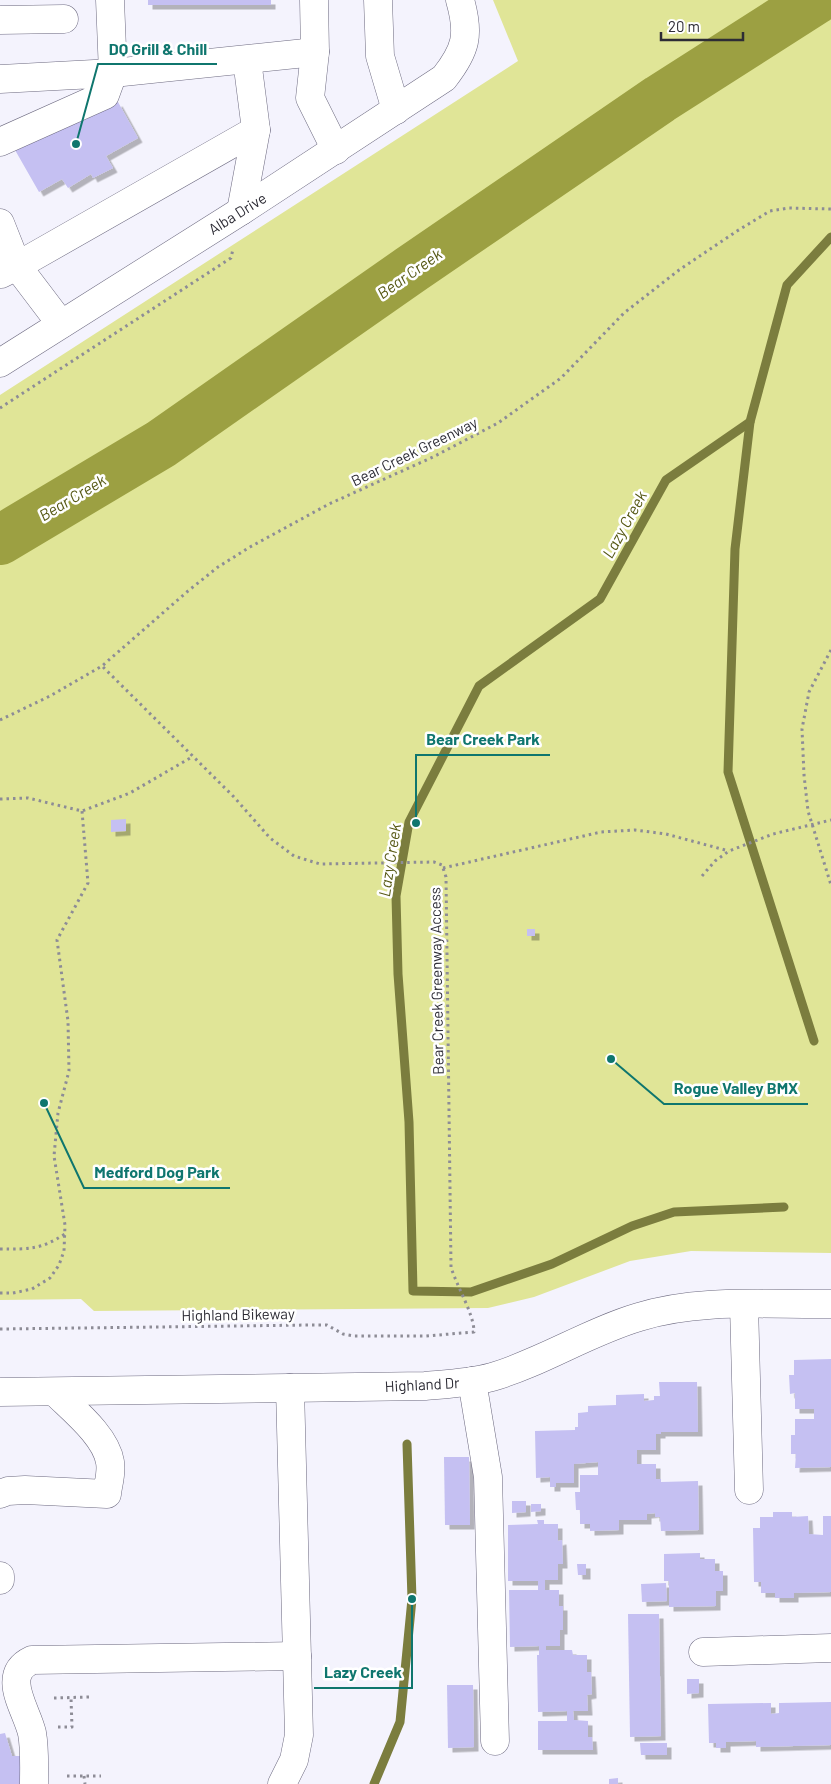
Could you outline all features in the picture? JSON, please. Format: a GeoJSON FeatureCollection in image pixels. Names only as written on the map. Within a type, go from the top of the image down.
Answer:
{"type":"FeatureCollection","features":[{"type":"Feature","properties":{"kind":"main road"},"geometry":{"type":"LineString","coordinates":[[0,142],[105,95],[113,73],[110,0]]}},
{"type":"Feature","properties":{"kind":"main road"},"geometry":{"type":"LineString","coordinates":[[314,0],[315,52],[310,98],[336,150]]}},
{"type":"Feature","properties":{"kind":"main road"},"geometry":{"type":"LineString","coordinates":[[378,0],[380,56],[396,110]]}},
{"type":"Feature","properties":{"kind":"main road","name":"Alba Drive"},"geometry":{"type":"LineString","coordinates":[[0,362],[241,211],[444,78],[462,52],[465,16],[460,0]]}},
{"type":"Feature","properties":{"kind":"main road"},"geometry":{"type":"LineString","coordinates":[[0,20],[64,19]]}},
{"type":"Feature","properties":{"kind":"main road"},"geometry":{"type":"LineString","coordinates":[[0,79],[113,73],[315,52]]}},
{"type":"Feature","properties":{"kind":"main road"},"geometry":{"type":"LineString","coordinates":[[241,211],[256,130],[247,60]]}},
{"type":"Feature","properties":{"kind":"main road"},"geometry":{"type":"LineString","coordinates":[[8,270],[256,130]]}},
{"type":"Feature","properties":{"kind":"main road"},"geometry":{"type":"LineString","coordinates":[[0,223],[8,270],[61,324]]}},
{"type":"Feature","properties":{"kind":"main road","name":"Highland Dr"},"geometry":{"type":"LineString","coordinates":[[0,1392],[424,1386],[472,1381],[492,1376],[549,1355],[609,1327],[640,1316],[674,1308],[718,1305],[831,1304]]}},
{"type":"Feature","properties":{"kind":"main road"},"geometry":{"type":"LineString","coordinates":[[744,1305],[749,1490]]}},
{"type":"Feature","properties":{"kind":"main road"},"geometry":{"type":"LineString","coordinates":[[472,1381],[488,1478],[495,1741]]}},
{"type":"Feature","properties":{"kind":"main road"},"geometry":{"type":"LineString","coordinates":[[282,1784],[294,1760],[299,1735],[290,1388]]}},
{"type":"Feature","properties":{"kind":"main road"},"geometry":{"type":"LineString","coordinates":[[0,1494],[8,1491],[26,1490],[107,1494],[110,1463],[99,1437],[55,1392]]}},
{"type":"Feature","properties":{"kind":"main road"},"geometry":{"type":"LineString","coordinates":[[703,1652],[831,1648]]}},
{"type":"Feature","properties":{"kind":"main road"},"geometry":{"type":"LineString","coordinates":[[34,1784],[31,1730],[13,1692],[12,1679],[16,1670],[22,1664],[32,1660],[298,1656]]}},
{"type":"Feature","properties":{"kind":"path","name":"Bear Creek Greenway"},"geometry":{"type":"LineString","coordinates":[[0,720],[50,696],[102,666],[188,591],[218,567],[250,547],[329,504],[433,457],[498,423],[561,378],[624,313],[679,270],[737,231],[770,211],[789,208],[831,209]]}},
{"type":"Feature","properties":{"kind":"path"},"geometry":{"type":"LineString","coordinates":[[0,408],[231,258],[241,211]]}},
{"type":"Feature","properties":{"kind":"path"},"geometry":{"type":"LineString","coordinates":[[831,650],[809,692],[802,728],[808,810],[831,885]]}},
{"type":"Feature","properties":{"kind":"path","name":"Bear Creek Greenway Access"},"geometry":{"type":"LineString","coordinates":[[102,666],[234,797],[270,838],[294,856],[320,864],[434,862],[442,865],[446,877],[451,1267],[455,1282],[474,1324],[474,1332]]}},
{"type":"Feature","properties":{"kind":"path"},"geometry":{"type":"LineString","coordinates":[[0,799],[28,798],[82,811],[130,793],[192,757]]}},
{"type":"Feature","properties":{"kind":"path"},"geometry":{"type":"LineString","coordinates":[[0,1293],[32,1289],[50,1278],[59,1265],[64,1251],[65,1234],[54,1156],[58,1112],[69,1071],[68,1021],[57,940],[88,883],[82,811]]}},
{"type":"Feature","properties":{"kind":"path"},"geometry":{"type":"LineString","coordinates":[[702,876],[715,861],[728,851],[773,834],[831,820]]}},
{"type":"Feature","properties":{"kind":"path"},"geometry":{"type":"LineString","coordinates":[[443,868],[600,832],[626,830],[666,834],[728,851]]}},
{"type":"Feature","properties":{"kind":"path"},"geometry":{"type":"LineString","coordinates":[[0,1250],[30,1249],[49,1245],[65,1234]]}},
{"type":"Feature","properties":{"kind":"path","name":"Highland Bikeway"},"geometry":{"type":"LineString","coordinates":[[0,1329],[327,1325],[344,1334],[354,1336],[426,1336],[474,1332]]}},
{"type":"Feature","properties":{"kind":"path"},"geometry":{"type":"LineString","coordinates":[[54,1698],[88,1698]]}},
{"type":"Feature","properties":{"kind":"path"},"geometry":{"type":"LineString","coordinates":[[67,1776],[101,1776]]}},
{"type":"Feature","properties":{"kind":"path"},"geometry":{"type":"LineString","coordinates":[[84,1776],[84,1784]]}},
{"type":"Feature","properties":{"kind":"green space"},"geometry":{"type":"Polygon","coordinates":[[[493,0],[831,0],[831,1253],[691,1251],[630,1261],[534,1297],[488,1308],[94,1311],[81,1299],[0,1300],[0,395],[518,61],[493,0]]]}},
{"type":"Feature","properties":{"kind":"building"},"geometry":{"type":"Polygon","coordinates":[[[148,0],[271,0],[271,5],[148,5],[148,0]]]}},
{"type":"Feature","properties":{"kind":"building"},"geometry":{"type":"Polygon","coordinates":[[[118,102],[138,138],[106,156],[113,168],[93,178],[91,174],[68,188],[62,179],[39,192],[15,150],[79,114],[83,121],[118,102]]]}},
{"type":"Feature","properties":{"kind":"building"},"geometry":{"type":"Polygon","coordinates":[[[126,819],[126,831],[111,832],[111,820],[126,819]]]}},
{"type":"Feature","properties":{"kind":"building"},"geometry":{"type":"Polygon","coordinates":[[[527,929],[535,929],[535,936],[527,936],[527,929]]]}},
{"type":"Feature","properties":{"kind":"building"},"geometry":{"type":"Polygon","coordinates":[[[831,1359],[831,1467],[795,1468],[796,1454],[791,1454],[791,1435],[795,1435],[795,1419],[814,1419],[814,1409],[795,1409],[795,1393],[790,1394],[789,1375],[794,1375],[794,1360],[831,1359]]]}},
{"type":"Feature","properties":{"kind":"building"},"geometry":{"type":"Polygon","coordinates":[[[659,1382],[697,1382],[698,1432],[661,1432],[661,1434],[656,1434],[656,1450],[637,1450],[637,1464],[656,1464],[656,1479],[661,1479],[661,1482],[698,1481],[699,1530],[661,1531],[660,1517],[655,1517],[655,1513],[647,1514],[647,1520],[619,1520],[619,1530],[590,1531],[590,1524],[580,1524],[580,1510],[576,1510],[575,1492],[580,1492],[580,1475],[598,1475],[598,1462],[574,1464],[574,1483],[556,1483],[556,1487],[550,1487],[550,1477],[536,1478],[535,1431],[575,1430],[575,1427],[578,1427],[578,1413],[588,1412],[588,1406],[616,1405],[616,1395],[644,1394],[644,1401],[654,1400],[654,1396],[660,1396],[659,1382]]]}},
{"type":"Feature","properties":{"kind":"building"},"geometry":{"type":"Polygon","coordinates":[[[444,1457],[469,1457],[470,1525],[445,1525],[444,1457]]]}},
{"type":"Feature","properties":{"kind":"building"},"geometry":{"type":"Polygon","coordinates":[[[512,1501],[526,1501],[526,1512],[512,1513],[512,1501]]]}},
{"type":"Feature","properties":{"kind":"building"},"geometry":{"type":"Polygon","coordinates":[[[531,1504],[541,1504],[541,1511],[531,1512],[531,1504]]]}},
{"type":"Feature","properties":{"kind":"building"},"geometry":{"type":"Polygon","coordinates":[[[773,1512],[792,1512],[792,1517],[808,1516],[809,1534],[823,1535],[823,1516],[831,1516],[831,1592],[794,1593],[794,1598],[775,1598],[775,1593],[761,1593],[761,1582],[754,1582],[753,1528],[760,1528],[760,1517],[773,1517],[773,1512]]]}},
{"type":"Feature","properties":{"kind":"building"},"geometry":{"type":"Polygon","coordinates":[[[537,1520],[544,1520],[544,1524],[558,1524],[558,1541],[562,1540],[563,1564],[558,1564],[558,1580],[545,1580],[545,1590],[559,1590],[559,1606],[563,1606],[563,1630],[560,1630],[560,1646],[546,1646],[546,1650],[572,1650],[573,1655],[587,1655],[587,1672],[591,1672],[592,1694],[587,1695],[588,1711],[573,1711],[574,1720],[588,1721],[588,1737],[592,1737],[593,1750],[538,1750],[538,1721],[567,1721],[567,1711],[538,1712],[537,1655],[539,1655],[539,1646],[510,1647],[509,1590],[538,1590],[538,1581],[508,1581],[508,1525],[538,1524],[537,1520]]]}},
{"type":"Feature","properties":{"kind":"building"},"geometry":{"type":"Polygon","coordinates":[[[700,1553],[700,1559],[715,1559],[715,1571],[723,1571],[723,1591],[716,1591],[716,1606],[669,1607],[669,1581],[664,1581],[664,1554],[700,1553]]]}},
{"type":"Feature","properties":{"kind":"building"},"geometry":{"type":"Polygon","coordinates":[[[577,1564],[586,1564],[586,1575],[578,1575],[577,1564]]]}},
{"type":"Feature","properties":{"kind":"building"},"geometry":{"type":"Polygon","coordinates":[[[666,1583],[667,1601],[642,1602],[641,1584],[666,1583]]]}},
{"type":"Feature","properties":{"kind":"building"},"geometry":{"type":"Polygon","coordinates":[[[628,1614],[659,1614],[661,1736],[630,1737],[628,1614]]]}},
{"type":"Feature","properties":{"kind":"building"},"geometry":{"type":"Polygon","coordinates":[[[687,1679],[699,1679],[699,1693],[687,1694],[687,1679]]]}},
{"type":"Feature","properties":{"kind":"building"},"geometry":{"type":"Polygon","coordinates":[[[447,1685],[473,1685],[474,1747],[448,1748],[447,1685]]]}},
{"type":"Feature","properties":{"kind":"building"},"geometry":{"type":"Polygon","coordinates":[[[831,1702],[831,1745],[756,1747],[756,1741],[726,1742],[726,1748],[716,1748],[716,1743],[709,1743],[708,1704],[771,1703],[771,1714],[779,1713],[779,1703],[831,1702]]]}},
{"type":"Feature","properties":{"kind":"building"},"geometry":{"type":"Polygon","coordinates":[[[5,1733],[12,1756],[22,1756],[24,1784],[0,1784],[0,1734],[5,1733]]]}},
{"type":"Feature","properties":{"kind":"building"},"geometry":{"type":"Polygon","coordinates":[[[640,1743],[667,1743],[667,1755],[641,1755],[640,1743]]]}},
{"type":"Feature","properties":{"kind":"building"},"geometry":{"type":"Polygon","coordinates":[[[618,1778],[618,1784],[609,1784],[609,1779],[618,1778]]]}},
{"type":"Feature","properties":{"kind":"waterway","name":"Bear Creek"},"geometry":{"type":"LineString","coordinates":[[0,540],[161,444],[410,270],[660,99],[815,0]]}},
{"type":"Feature","properties":{"kind":"waterway"},"geometry":{"type":"LineString","coordinates":[[814,1041],[728,772],[735,549],[750,422],[787,285],[831,237]]}},
{"type":"Feature","properties":{"kind":"waterway","name":"Lazy Creek"},"geometry":{"type":"LineString","coordinates":[[750,422],[666,480],[600,599],[479,686],[409,822],[396,896],[398,974],[409,1122],[413,1291],[471,1292],[552,1264],[632,1226],[674,1212],[784,1207]]}},
{"type":"Feature","properties":{"kind":"waterway","name":"Lazy Creek"},"geometry":{"type":"LineString","coordinates":[[374,1784],[400,1722],[412,1599],[407,1444]]}},
{"type":"Feature","properties":{"kind":"place","name":"DQ Grill & Chill"},"geometry":{"type":"Point","coordinates":[76,144]}},
{"type":"Feature","properties":{"kind":"place","name":"Bear Creek Park"},"geometry":{"type":"Point","coordinates":[416,823]}},
{"type":"Feature","properties":{"kind":"place","name":"Rogue Valley BMX"},"geometry":{"type":"Point","coordinates":[611,1059]}},
{"type":"Feature","properties":{"kind":"place","name":"Medford Dog Park"},"geometry":{"type":"Point","coordinates":[44,1103]}},
{"type":"Feature","properties":{"kind":"place","name":"Lazy Creek"},"geometry":{"type":"Point","coordinates":[412,1599]}}]}
